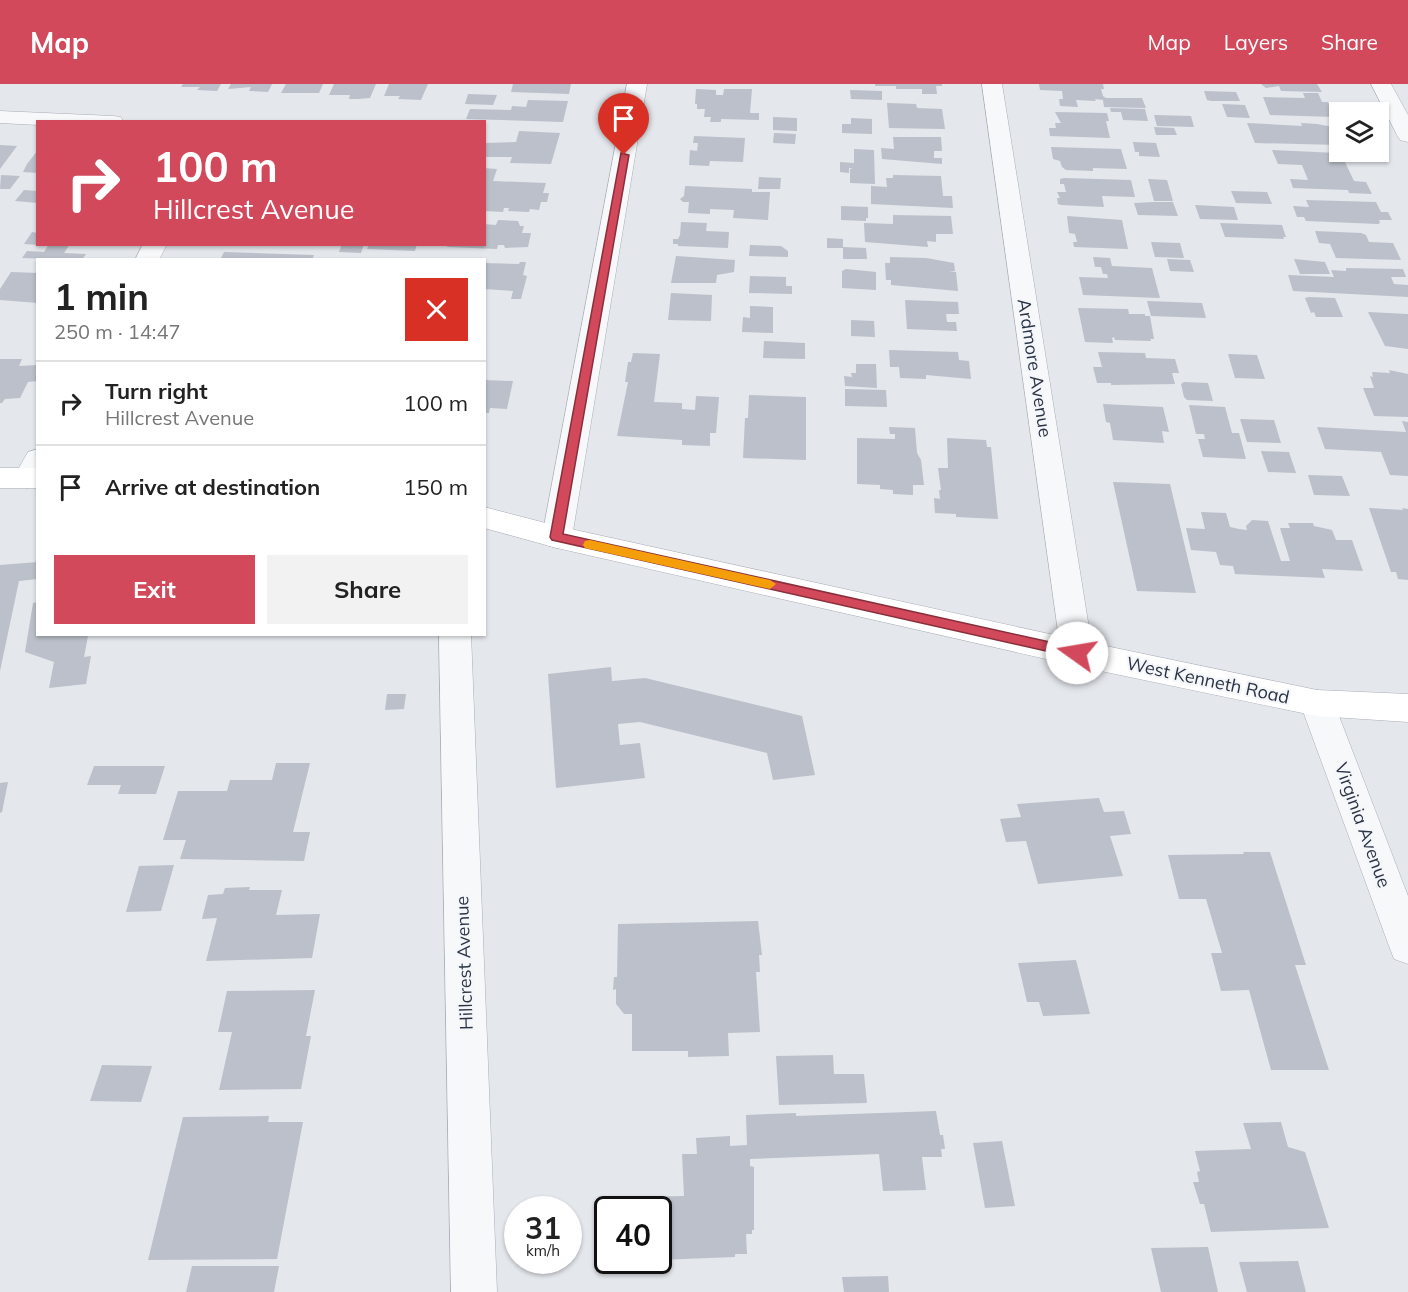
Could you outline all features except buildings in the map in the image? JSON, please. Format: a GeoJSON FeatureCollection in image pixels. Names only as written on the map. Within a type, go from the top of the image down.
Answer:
{"type":"FeatureCollection","features":[{"type":"Feature","properties":{"kind":"street"},"geometry":{"type":"LineString","coordinates":[[556,537],[637,84]]}},
{"type":"Feature","properties":{"kind":"street","name":"Ardmore Avenue"},"geometry":{"type":"LineString","coordinates":[[992,84],[1077,653]]}},
{"type":"Feature","properties":{"kind":"street"},"geometry":{"type":"LineString","coordinates":[[1381,84],[1408,135]]}},
{"type":"Feature","properties":{"kind":"street"},"geometry":{"type":"LineString","coordinates":[[0,117],[68,120]]}},
{"type":"Feature","properties":{"kind":"street","name":"West Kenneth Road"},"geometry":{"type":"LineString","coordinates":[[486,518],[556,537],[1077,653],[1317,703],[1408,708]]}},
{"type":"Feature","properties":{"kind":"street","name":"Hillcrest Avenue"},"geometry":{"type":"LineString","coordinates":[[455,636],[474,1292]]}},
{"type":"Feature","properties":{"kind":"street","name":"Virginia Avenue"},"geometry":{"type":"LineString","coordinates":[[1317,703],[1408,946]]}},
{"type":"Feature","properties":{"kind":"slow traffic"},"geometry":{"type":"LineString","coordinates":[[590,545],[770,584]]}},
{"type":"Feature","properties":{"kind":"route"},"geometry":{"type":"LineString","coordinates":[[624,155],[556,537],[1077,653]]}}]}
